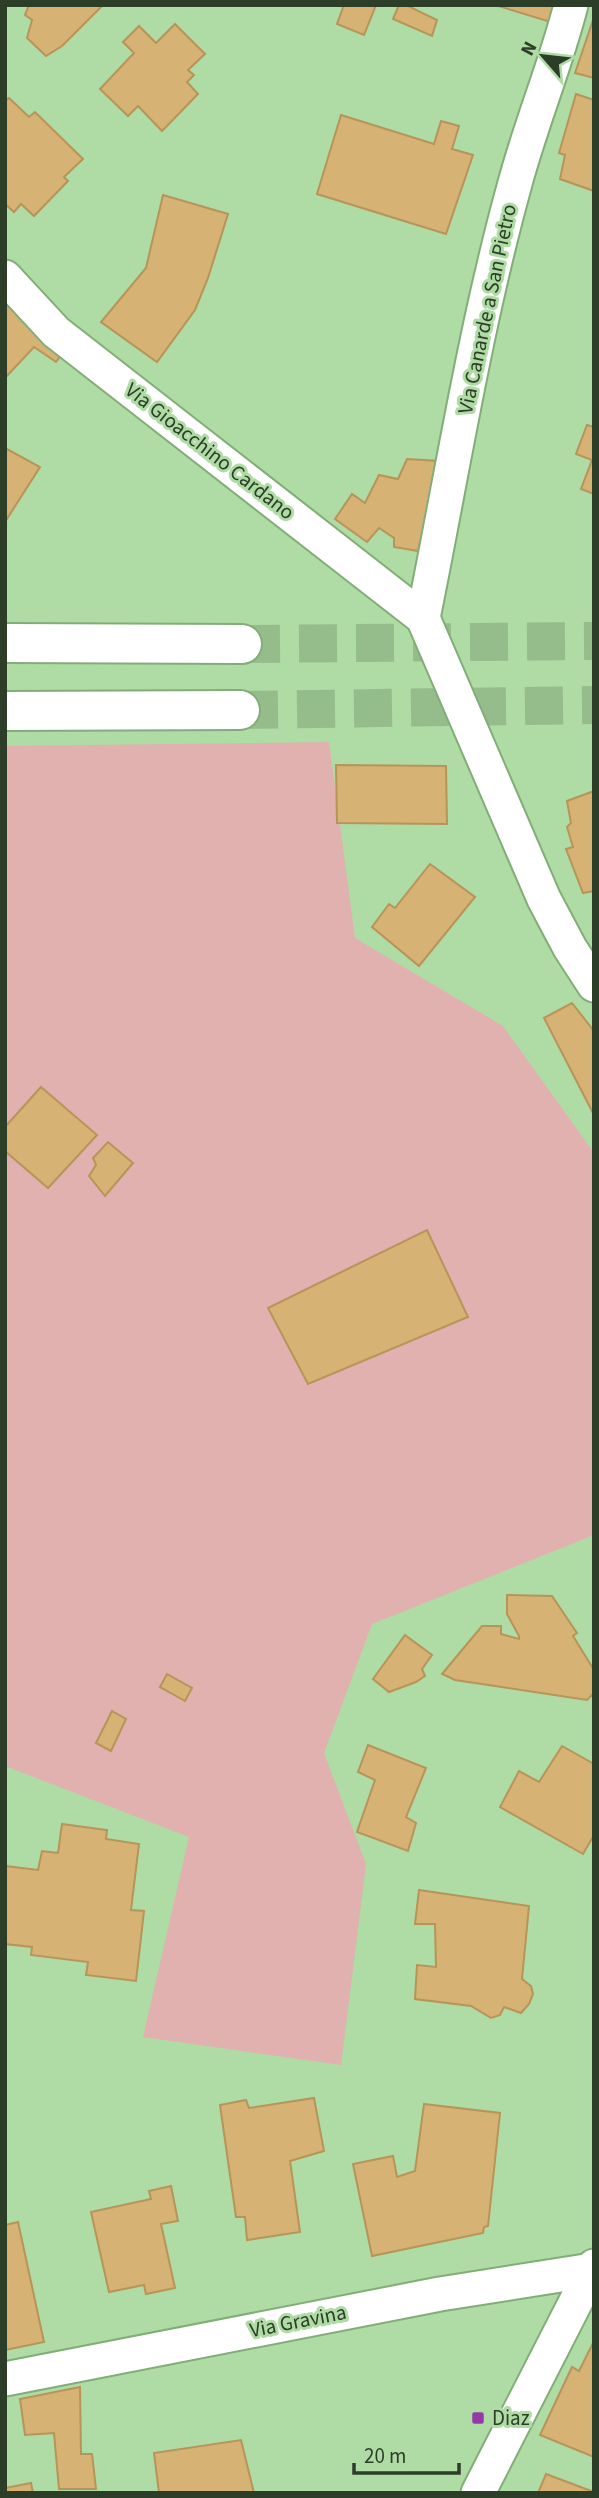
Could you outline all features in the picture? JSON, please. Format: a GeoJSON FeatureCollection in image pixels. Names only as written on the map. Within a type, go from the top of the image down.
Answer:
{"type":"FeatureCollection","features":[{"type":"Feature","properties":{"kind":"highway"},"geometry":{"type":"LineString","coordinates":[[5,643],[242,644]]}},
{"type":"Feature","properties":{"kind":"highway"},"geometry":{"type":"LineString","coordinates":[[5,711],[240,710]]}},
{"type":"Feature","properties":{"kind":"street","name":"Via Canarde a San Pietro"},"geometry":{"type":"LineString","coordinates":[[423,618],[489,288],[514,185],[557,59],[571,5]]}},
{"type":"Feature","properties":{"kind":"street","name":"Via Gioacchino Cardano"},"geometry":{"type":"LineString","coordinates":[[5,277],[56,332],[423,618]]}},
{"type":"Feature","properties":{"kind":"street"},"geometry":{"type":"LineString","coordinates":[[423,618],[544,900],[582,945],[594,985]]}},
{"type":"Feature","properties":{"kind":"street"},"geometry":{"type":"LineString","coordinates":[[478,2493],[593,2269]]}},
{"type":"Feature","properties":{"kind":"street","name":"Via Gravina"},"geometry":{"type":"LineString","coordinates":[[5,2379],[440,2294],[593,2269]]}},
{"type":"Feature","properties":{"kind":"shaded area"},"geometry":{"type":"Polygon","coordinates":[[[329,742],[355,938],[503,1026],[594,1153],[594,1535],[372,1624],[324,1753],[366,1864],[341,2065],[143,2037],[189,1837],[5,1766],[5,746],[329,742]]]}},
{"type":"Feature","properties":{"kind":"building"},"geometry":{"type":"Polygon","coordinates":[[[29,5],[103,5],[62,46],[46,56],[27,38],[32,20],[25,15],[29,5]]]}},
{"type":"Feature","properties":{"kind":"building"},"geometry":{"type":"Polygon","coordinates":[[[344,5],[376,5],[364,35],[337,24],[344,5]]]}},
{"type":"Feature","properties":{"kind":"building"},"geometry":{"type":"Polygon","coordinates":[[[399,5],[406,5],[437,20],[432,36],[393,19],[399,5]]]}},
{"type":"Feature","properties":{"kind":"building"},"geometry":{"type":"Polygon","coordinates":[[[495,5],[559,5],[554,23],[495,5]]]}},
{"type":"Feature","properties":{"kind":"building"},"geometry":{"type":"Polygon","coordinates":[[[594,17],[594,78],[575,73],[594,17]]]}},
{"type":"Feature","properties":{"kind":"building"},"geometry":{"type":"Polygon","coordinates":[[[175,24],[205,54],[188,70],[194,75],[187,82],[198,94],[162,131],[138,106],[128,116],[100,89],[134,53],[123,42],[139,26],[156,43],[175,24]]]}},
{"type":"Feature","properties":{"kind":"building"},"geometry":{"type":"Polygon","coordinates":[[[576,94],[594,100],[594,191],[560,179],[565,155],[559,153],[576,94]]]}},
{"type":"Feature","properties":{"kind":"building"},"geometry":{"type":"Polygon","coordinates":[[[9,98],[29,117],[35,112],[83,159],[64,177],[68,181],[34,216],[21,204],[14,212],[5,204],[5,101],[9,98]]]}},
{"type":"Feature","properties":{"kind":"building"},"geometry":{"type":"Polygon","coordinates":[[[341,115],[434,144],[441,121],[459,126],[452,149],[473,155],[446,234],[317,194],[341,115]]]}},
{"type":"Feature","properties":{"kind":"building"},"geometry":{"type":"Polygon","coordinates":[[[163,195],[228,214],[195,310],[157,362],[101,322],[146,268],[163,195]]]}},
{"type":"Feature","properties":{"kind":"building"},"geometry":{"type":"Polygon","coordinates":[[[5,287],[64,351],[56,362],[34,347],[5,378],[5,287]]]}},
{"type":"Feature","properties":{"kind":"building"},"geometry":{"type":"Polygon","coordinates":[[[587,425],[594,427],[594,494],[581,489],[592,460],[576,454],[587,425]]]}},
{"type":"Feature","properties":{"kind":"building"},"geometry":{"type":"Polygon","coordinates":[[[5,448],[40,467],[5,522],[5,448]]]}},
{"type":"Feature","properties":{"kind":"building"},"geometry":{"type":"Polygon","coordinates":[[[407,459],[439,461],[418,551],[394,547],[394,538],[379,528],[367,542],[335,519],[352,494],[365,503],[379,475],[398,479],[407,459]]]}},
{"type":"Feature","properties":{"kind":"building"},"geometry":{"type":"Polygon","coordinates":[[[336,765],[446,766],[447,824],[337,823],[336,765]]]}},
{"type":"Feature","properties":{"kind":"building"},"geometry":{"type":"Polygon","coordinates":[[[594,791],[594,891],[583,893],[566,849],[573,847],[567,827],[571,823],[567,801],[594,791]]]}},
{"type":"Feature","properties":{"kind":"building"},"geometry":{"type":"Polygon","coordinates":[[[430,864],[475,897],[419,966],[372,927],[389,904],[395,908],[430,864]]]}},
{"type":"Feature","properties":{"kind":"building"},"geometry":{"type":"Polygon","coordinates":[[[572,1003],[594,1031],[594,1115],[544,1018],[572,1003]]]}},
{"type":"Feature","properties":{"kind":"building"},"geometry":{"type":"Polygon","coordinates":[[[41,1087],[97,1135],[48,1188],[5,1151],[5,1127],[41,1087]]]}},
{"type":"Feature","properties":{"kind":"building"},"geometry":{"type":"Polygon","coordinates":[[[108,1142],[133,1163],[105,1196],[89,1176],[96,1165],[93,1158],[108,1142]]]}},
{"type":"Feature","properties":{"kind":"building"},"geometry":{"type":"Polygon","coordinates":[[[427,1230],[468,1317],[308,1384],[268,1308],[427,1230]]]}},
{"type":"Feature","properties":{"kind":"building"},"geometry":{"type":"Polygon","coordinates":[[[507,1595],[552,1596],[577,1633],[573,1636],[594,1670],[594,1693],[587,1700],[455,1680],[442,1674],[482,1626],[501,1626],[501,1634],[519,1639],[507,1614],[507,1595]]]}},
{"type":"Feature","properties":{"kind":"building"},"geometry":{"type":"Polygon","coordinates":[[[405,1635],[432,1655],[422,1669],[425,1676],[389,1692],[373,1679],[405,1635]]]}},
{"type":"Feature","properties":{"kind":"building"},"geometry":{"type":"Polygon","coordinates":[[[167,1674],[192,1688],[185,1701],[160,1687],[167,1674]]]}},
{"type":"Feature","properties":{"kind":"building"},"geometry":{"type":"Polygon","coordinates":[[[112,1711],[126,1719],[111,1751],[96,1743],[112,1711]]]}},
{"type":"Feature","properties":{"kind":"building"},"geometry":{"type":"Polygon","coordinates":[[[368,1745],[426,1768],[406,1817],[416,1823],[408,1851],[357,1832],[375,1780],[358,1772],[368,1745]]]}},
{"type":"Feature","properties":{"kind":"building"},"geometry":{"type":"Polygon","coordinates":[[[562,1746],[594,1764],[594,1835],[583,1854],[500,1807],[519,1771],[539,1782],[562,1746]]]}},
{"type":"Feature","properties":{"kind":"building"},"geometry":{"type":"Polygon","coordinates":[[[62,1824],[107,1830],[106,1839],[139,1844],[131,1910],[144,1911],[136,1981],[86,1975],[88,1962],[31,1955],[32,1947],[5,1944],[5,1866],[38,1870],[42,1851],[58,1853],[62,1824]]]}},
{"type":"Feature","properties":{"kind":"building"},"geometry":{"type":"Polygon","coordinates":[[[419,1890],[529,1906],[522,1979],[531,1986],[533,1994],[521,2013],[504,2007],[500,2015],[491,2018],[471,2006],[415,1999],[417,1965],[436,1967],[435,1924],[415,1924],[419,1890]]]}},
{"type":"Feature","properties":{"kind":"building"},"geometry":{"type":"Polygon","coordinates":[[[314,2098],[324,2151],[290,2161],[300,2232],[247,2240],[245,2217],[236,2217],[220,2105],[246,2100],[249,2108],[314,2098]]]}},
{"type":"Feature","properties":{"kind":"building"},"geometry":{"type":"Polygon","coordinates":[[[424,2104],[500,2113],[488,2226],[484,2227],[483,2233],[372,2256],[353,2164],[393,2156],[397,2177],[415,2171],[424,2104]]]}},
{"type":"Feature","properties":{"kind":"building"},"geometry":{"type":"Polygon","coordinates":[[[171,2186],[178,2221],[161,2224],[175,2288],[146,2294],[144,2285],[109,2292],[91,2212],[151,2199],[149,2191],[171,2186]]]}},
{"type":"Feature","properties":{"kind":"building"},"geometry":{"type":"Polygon","coordinates":[[[18,2222],[44,2342],[5,2350],[5,2225],[18,2222]]]}},
{"type":"Feature","properties":{"kind":"building"},"geometry":{"type":"Polygon","coordinates":[[[594,2341],[594,2457],[540,2435],[572,2367],[579,2371],[594,2341]]]}},
{"type":"Feature","properties":{"kind":"building"},"geometry":{"type":"Polygon","coordinates":[[[80,2387],[81,2454],[92,2454],[96,2489],[59,2489],[54,2433],[25,2435],[20,2399],[80,2387]]]}},
{"type":"Feature","properties":{"kind":"building"},"geometry":{"type":"Polygon","coordinates":[[[241,2440],[254,2493],[159,2493],[154,2453],[241,2440]]]}},
{"type":"Feature","properties":{"kind":"building"},"geometry":{"type":"Polygon","coordinates":[[[546,2474],[594,2492],[594,2493],[538,2493],[546,2474]]]}},
{"type":"Feature","properties":{"kind":"building"},"geometry":{"type":"Polygon","coordinates":[[[31,2483],[33,2493],[5,2493],[5,2488],[31,2483]]]}},
{"type":"Feature","properties":{"kind":"tunnel"},"geometry":{"type":"LineString","coordinates":[[242,644],[594,641]]}},
{"type":"Feature","properties":{"kind":"tunnel"},"geometry":{"type":"LineString","coordinates":[[240,710],[594,705]]}},
{"type":"Feature","properties":{"kind":"place","name":"Diaz"},"geometry":{"type":"Point","coordinates":[478,2418]}}]}
